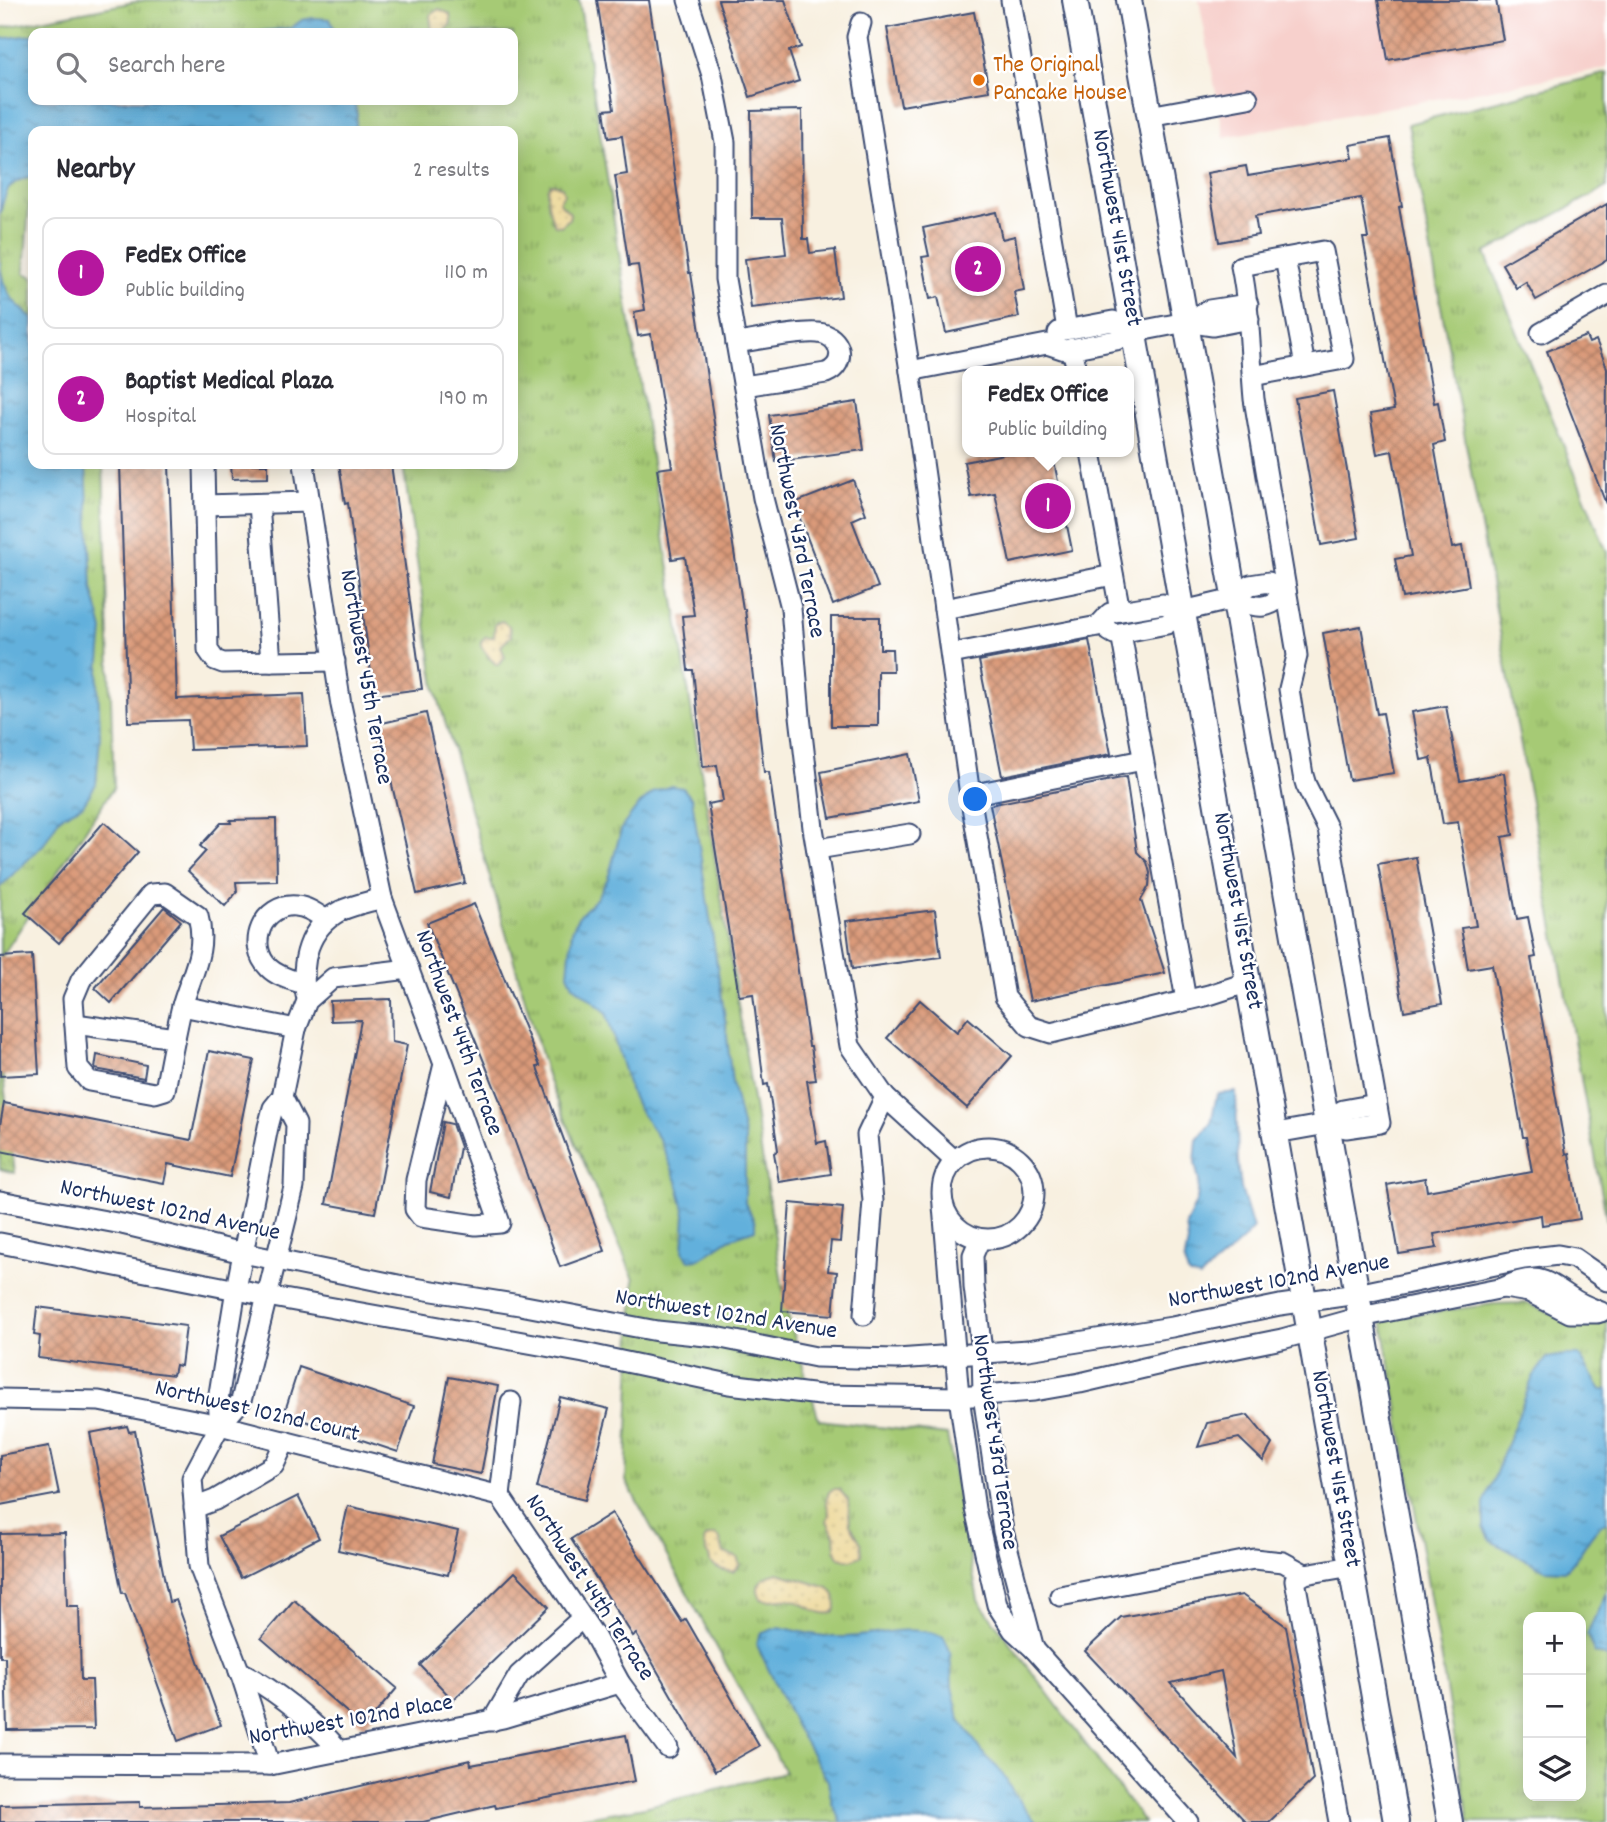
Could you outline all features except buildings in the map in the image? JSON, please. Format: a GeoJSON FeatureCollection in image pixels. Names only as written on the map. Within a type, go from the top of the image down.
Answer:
{"type":"FeatureCollection","features":[{"type":"Feature","properties":{"kind":"main road","name":"Northwest 41st Street"},"geometry":{"type":"LineString","coordinates":[[1075,0],[1396,1822]]}},
{"type":"Feature","properties":{"kind":"main road"},"geometry":{"type":"LineString","coordinates":[[1129,0],[1450,1822]]}},
{"type":"Feature","properties":{"kind":"street","name":"Northwest 43rd Terrace"},"geometry":{"type":"LineString","coordinates":[[688,0],[712,75],[725,142],[726,279],[763,498],[791,608],[800,716],[817,849],[850,1046],[884,1097],[954,1160]]}},
{"type":"Feature","properties":{"kind":"street"},"geometry":{"type":"LineString","coordinates":[[1011,0],[1076,366]]}},
{"type":"Feature","properties":{"kind":"street"},"geometry":{"type":"LineString","coordinates":[[861,23],[857,37],[910,371],[970,795],[1004,997],[1029,1026],[1051,1033],[1249,982]]}},
{"type":"Feature","properties":{"kind":"street"},"geometry":{"type":"LineString","coordinates":[[1149,116],[1248,98]]}},
{"type":"Feature","properties":{"kind":"street"},"geometry":{"type":"LineString","coordinates":[[1252,376],[1344,359],[1323,251],[1241,266],[1249,311],[1252,376],[1254,398],[1297,656],[1290,682],[1290,701],[1303,775],[1328,829],[1378,1113],[1346,1128],[1327,1124],[1276,1133]]}},
{"type":"Feature","properties":{"kind":"street"},"geometry":{"type":"LineString","coordinates":[[1285,258],[1306,366]]}},
{"type":"Feature","properties":{"kind":"street"},"geometry":{"type":"LineString","coordinates":[[1541,333],[1607,295]]}},
{"type":"Feature","properties":{"kind":"street"},"geometry":{"type":"LineString","coordinates":[[1070,339],[1116,340],[1134,332],[1186,322],[1213,326],[1249,311]]}},
{"type":"Feature","properties":{"kind":"street"},"geometry":{"type":"LineString","coordinates":[[736,343],[817,332],[833,338],[840,349],[838,364],[826,373],[744,386]]}},
{"type":"Feature","properties":{"kind":"street"},"geometry":{"type":"LineString","coordinates":[[910,371],[1047,344],[1065,350],[1070,339]]}},
{"type":"Feature","properties":{"kind":"street"},"geometry":{"type":"LineString","coordinates":[[1092,457],[1120,611]]}},
{"type":"Feature","properties":{"kind":"street"},"geometry":{"type":"LineString","coordinates":[[204,469],[208,650],[215,660],[223,663],[335,661]]}},
{"type":"Feature","properties":{"kind":"street","name":"Northwest 45th Terrace"},"geometry":{"type":"LineString","coordinates":[[305,469],[341,705],[382,898]]}},
{"type":"Feature","properties":{"kind":"street"},"geometry":{"type":"LineString","coordinates":[[205,505],[310,502]]}},
{"type":"Feature","properties":{"kind":"street"},"geometry":{"type":"LineString","coordinates":[[259,503],[271,662]]}},
{"type":"Feature","properties":{"kind":"street"},"geometry":{"type":"LineString","coordinates":[[944,609],[1113,575]]}},
{"type":"Feature","properties":{"kind":"street"},"geometry":{"type":"LineString","coordinates":[[1098,626],[1114,634],[1167,624],[1183,611],[1234,599],[1250,585],[1269,582],[1286,594]]}},
{"type":"Feature","properties":{"kind":"street"},"geometry":{"type":"LineString","coordinates":[[951,654],[1098,626],[1110,613],[1120,611],[1163,604],[1183,611]]}},
{"type":"Feature","properties":{"kind":"street"},"geometry":{"type":"LineString","coordinates":[[1121,633],[1186,1000]]}},
{"type":"Feature","properties":{"kind":"street"},"geometry":{"type":"LineString","coordinates":[[970,795],[1143,760]]}},
{"type":"Feature","properties":{"kind":"street"},"geometry":{"type":"LineString","coordinates":[[817,849],[910,834]]}},
{"type":"Feature","properties":{"kind":"street"},"geometry":{"type":"LineString","coordinates":[[164,893],[198,916],[202,932],[201,950],[182,1006],[165,1090],[155,1093],[89,1081],[78,1068],[74,999],[81,980],[151,894],[164,893]]}},
{"type":"Feature","properties":{"kind":"street"},"geometry":{"type":"LineString","coordinates":[[220,1425],[218,1400],[236,1289],[268,1127],[273,1108],[282,1097],[305,992],[304,964],[309,947],[314,933],[326,920],[342,910],[382,898]]}},
{"type":"Feature","properties":{"kind":"street","name":"Northwest 44th Terrace"},"geometry":{"type":"LineString","coordinates":[[382,898],[444,1064],[500,1223],[476,1225],[421,1217],[415,1209],[416,1180],[444,1064]]}},
{"type":"Feature","properties":{"kind":"street"},"geometry":{"type":"LineString","coordinates":[[305,992],[269,969],[258,947],[258,934],[272,913],[283,907],[307,908],[326,920]]}},
{"type":"Feature","properties":{"kind":"street"},"geometry":{"type":"LineString","coordinates":[[305,992],[333,978],[409,969]]}},
{"type":"Feature","properties":{"kind":"street"},"geometry":{"type":"LineString","coordinates":[[182,1006],[296,1029]]}},
{"type":"Feature","properties":{"kind":"street"},"geometry":{"type":"LineString","coordinates":[[75,1024],[176,1038]]}},
{"type":"Feature","properties":{"kind":"street"},"geometry":{"type":"LineString","coordinates":[[270,1765],[239,1671],[199,1566],[191,1478],[220,1425],[240,1401],[294,1187],[296,1124],[282,1097]]}},
{"type":"Feature","properties":{"kind":"street"},"geometry":{"type":"LineString","coordinates":[[864,1315],[873,1200],[867,1135],[884,1097]]}},
{"type":"Feature","properties":{"kind":"street"},"geometry":{"type":"LineString","coordinates":[[978,1146],[1005,1148],[1027,1165],[1036,1191],[1028,1218],[1007,1236],[980,1239],[964,1233],[951,1221],[943,1206],[943,1181],[954,1160],[978,1146]]}},
{"type":"Feature","properties":{"kind":"street","name":"Northwest 102nd Avenue"},"geometry":{"type":"LineString","coordinates":[[0,1200],[408,1287],[657,1331],[716,1337],[816,1357],[897,1359],[982,1351],[1028,1350],[1172,1327],[1304,1301],[1359,1305],[1503,1288],[1529,1292],[1578,1315],[1598,1309]]}},
{"type":"Feature","properties":{"kind":"street","name":"Northwest 43rd Terrace"},"geometry":{"type":"LineString","coordinates":[[943,1206],[959,1397],[975,1509],[997,1605],[1013,1630],[1188,1822]]}},
{"type":"Feature","properties":{"kind":"street"},"geometry":{"type":"LineString","coordinates":[[980,1239],[973,1255],[982,1351],[983,1395],[1005,1542],[1034,1650]]}},
{"type":"Feature","properties":{"kind":"street","name":"Northwest 102nd Avenue"},"geometry":{"type":"LineString","coordinates":[[0,1243],[267,1296],[584,1353],[729,1384],[820,1395],[959,1397],[1034,1391],[1080,1383],[1310,1331],[1359,1305],[1524,1259],[1562,1255]]}},
{"type":"Feature","properties":{"kind":"street"},"geometry":{"type":"LineString","coordinates":[[1550,1282],[1556,1276],[1562,1255],[1574,1258],[1606,1281],[1598,1309]]}},
{"type":"Feature","properties":{"kind":"street","name":"Northwest 102nd Avenue"},"geometry":{"type":"LineString","coordinates":[[1503,1288],[1518,1279],[1539,1278],[1598,1309]]}},
{"type":"Feature","properties":{"kind":"street"},"geometry":{"type":"LineString","coordinates":[[949,1285],[974,1281]]}},
{"type":"Feature","properties":{"kind":"street","name":"Northwest 102nd Court"},"geometry":{"type":"LineString","coordinates":[[0,1399],[99,1401],[220,1425],[500,1496]]}},
{"type":"Feature","properties":{"kind":"street","name":"Northwest 44th Terrace"},"geometry":{"type":"LineString","coordinates":[[511,1402],[500,1496],[582,1618],[620,1683],[668,1748]]}},
{"type":"Feature","properties":{"kind":"street"},"geometry":{"type":"LineString","coordinates":[[194,1507],[215,1500],[274,1465],[285,1441]]}},
{"type":"Feature","properties":{"kind":"street"},"geometry":{"type":"LineString","coordinates":[[984,1547],[1005,1542]]}},
{"type":"Feature","properties":{"kind":"street"},"geometry":{"type":"LineString","coordinates":[[1060,1596],[1254,1559],[1283,1562],[1305,1574]]}},
{"type":"Feature","properties":{"kind":"street"},"geometry":{"type":"LineString","coordinates":[[1339,1822],[1295,1580],[1305,1574],[1352,1566]]}},
{"type":"Feature","properties":{"kind":"street"},"geometry":{"type":"LineString","coordinates":[[492,1721],[519,1675],[582,1618]]}},
{"type":"Feature","properties":{"kind":"street"},"geometry":{"type":"LineString","coordinates":[[239,1671],[267,1686],[312,1721],[341,1751]]}},
{"type":"Feature","properties":{"kind":"street","name":"Northwest 102nd Place"},"geometry":{"type":"LineString","coordinates":[[0,1764],[270,1765],[492,1721],[620,1683]]}},
{"type":"Feature","properties":{"kind":"shaded area"},"geometry":{"type":"Polygon","coordinates":[[[1199,0],[1607,0],[1607,68],[1224,137],[1199,0]]]}},
{"type":"Feature","properties":{"kind":"green space"},"geometry":{"type":"Polygon","coordinates":[[[145,0],[579,0],[786,1308],[819,1420],[947,1435],[978,1600],[1144,1822],[557,1822],[645,1807],[785,1772],[626,1481],[634,1279],[548,1079],[435,687],[404,469],[518,469],[518,126],[28,126],[28,219],[24,273],[28,275],[28,469],[103,469],[114,787],[0,959],[0,28],[145,0]]]}},
{"type":"Feature","properties":{"kind":"green space"},"geometry":{"type":"Polygon","coordinates":[[[1607,73],[1607,187],[1485,253],[1607,552],[1607,1222],[1408,124],[1607,73]]]}},
{"type":"Feature","properties":{"kind":"green space"},"geometry":{"type":"Polygon","coordinates":[[[0,1051],[15,1173],[0,1169],[0,1051]]]}},
{"type":"Feature","properties":{"kind":"green space"},"geometry":{"type":"Polygon","coordinates":[[[1526,1303],[1576,1320],[1607,1320],[1607,1822],[1469,1822],[1382,1319],[1494,1304],[1526,1303]]]}},
{"type":"Feature","properties":{"kind":"sand"},"geometry":{"type":"Polygon","coordinates":[[[439,9],[450,14],[451,23],[448,28],[431,28],[430,15],[439,9]]]}},
{"type":"Feature","properties":{"kind":"sand"},"geometry":{"type":"Polygon","coordinates":[[[551,184],[562,187],[564,194],[559,202],[570,213],[569,219],[561,226],[555,225],[550,212],[547,191],[551,184]]]}},
{"type":"Feature","properties":{"kind":"sand"},"geometry":{"type":"Polygon","coordinates":[[[502,621],[509,626],[511,636],[501,646],[505,657],[497,665],[481,646],[481,642],[485,637],[494,637],[495,624],[502,621]]]}},
{"type":"Feature","properties":{"kind":"sand"},"geometry":{"type":"Polygon","coordinates":[[[833,1489],[839,1489],[848,1500],[850,1524],[861,1543],[862,1555],[852,1560],[839,1558],[834,1535],[827,1521],[829,1513],[826,1501],[833,1489]]]}},
{"type":"Feature","properties":{"kind":"sand"},"geometry":{"type":"Polygon","coordinates":[[[707,1537],[719,1537],[724,1553],[737,1557],[740,1565],[733,1572],[710,1562],[704,1542],[707,1537]]]}},
{"type":"Feature","properties":{"kind":"sand"},"geometry":{"type":"Polygon","coordinates":[[[778,1573],[829,1588],[835,1595],[836,1609],[832,1613],[826,1613],[789,1599],[761,1599],[759,1585],[768,1576],[778,1573]]]}},
{"type":"Feature","properties":{"kind":"water"},"geometry":{"type":"Polygon","coordinates":[[[330,19],[334,28],[291,28],[302,20],[330,19]]]}},
{"type":"Feature","properties":{"kind":"water"},"geometry":{"type":"Polygon","coordinates":[[[28,36],[28,105],[355,105],[356,126],[28,126],[28,177],[9,188],[0,214],[0,39],[28,36]]]}},
{"type":"Feature","properties":{"kind":"water"},"geometry":{"type":"Polygon","coordinates":[[[0,262],[3,281],[9,295],[28,315],[28,469],[86,469],[92,587],[103,630],[98,682],[100,737],[96,784],[83,805],[60,817],[44,844],[0,887],[0,262]]]}},
{"type":"Feature","properties":{"kind":"water"},"geometry":{"type":"Polygon","coordinates":[[[671,786],[683,788],[692,799],[732,1082],[745,1138],[745,1203],[755,1222],[755,1230],[729,1239],[699,1259],[689,1260],[683,1251],[685,1214],[677,1181],[660,1140],[631,1093],[606,1012],[573,985],[568,974],[572,931],[578,917],[596,899],[608,878],[622,827],[638,806],[654,792],[671,786]]]}},
{"type":"Feature","properties":{"kind":"water"},"geometry":{"type":"Polygon","coordinates":[[[1236,1092],[1241,1188],[1253,1229],[1200,1278],[1189,1275],[1184,1263],[1188,1242],[1186,1225],[1197,1200],[1197,1140],[1211,1123],[1217,1094],[1236,1092]]]}},
{"type":"Feature","properties":{"kind":"water"},"geometry":{"type":"Polygon","coordinates":[[[1579,1355],[1601,1390],[1607,1390],[1607,1521],[1595,1531],[1565,1571],[1545,1570],[1491,1541],[1484,1527],[1484,1504],[1533,1377],[1547,1358],[1579,1355]]]}},
{"type":"Feature","properties":{"kind":"water"},"geometry":{"type":"Polygon","coordinates":[[[1607,1591],[1607,1657],[1594,1652],[1587,1634],[1607,1591]]]}},
{"type":"Feature","properties":{"kind":"water"},"geometry":{"type":"Polygon","coordinates":[[[779,1627],[834,1637],[903,1630],[930,1632],[944,1637],[950,1651],[952,1687],[959,1718],[986,1757],[1001,1771],[1014,1794],[1036,1822],[842,1822],[832,1804],[828,1781],[795,1725],[756,1643],[760,1634],[779,1627]]]}},
{"type":"Feature","properties":{"kind":"place","name":"The Original Pancake House"},"geometry":{"type":"Point","coordinates":[979,80]}},
{"type":"Feature","properties":{"kind":"place","name":"Baptist Medical Plaza"},"geometry":{"type":"Point","coordinates":[978,269]}},
{"type":"Feature","properties":{"kind":"place","name":"FedEx Office"},"geometry":{"type":"Point","coordinates":[1048,506]}}]}
